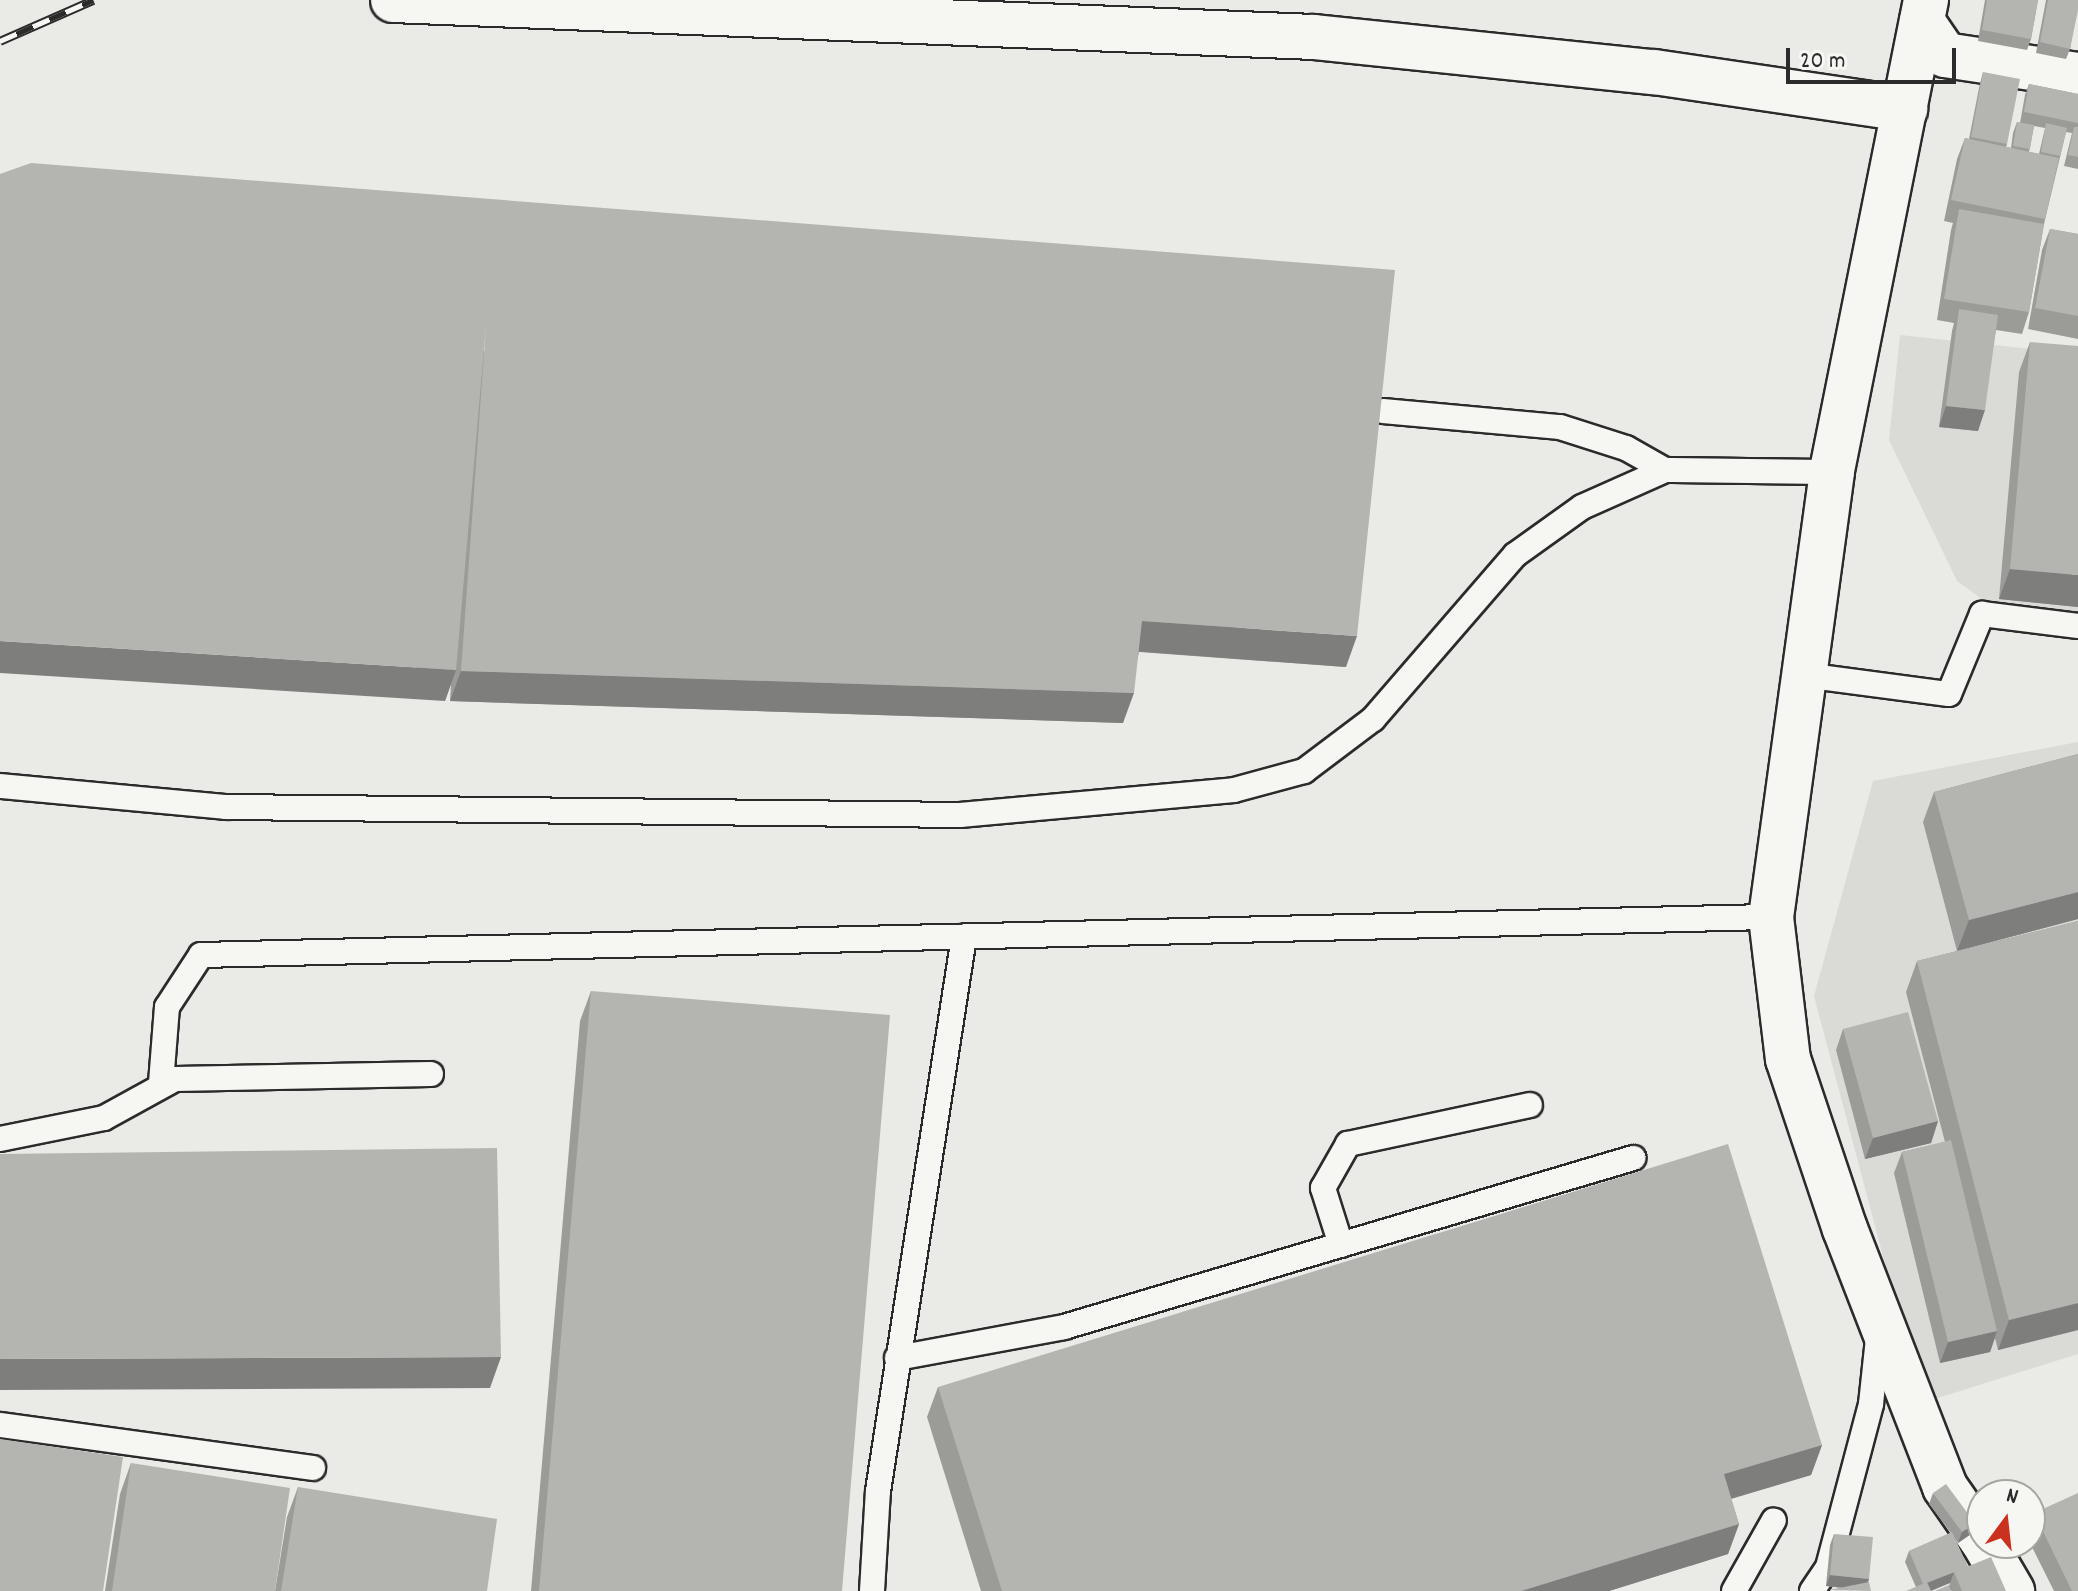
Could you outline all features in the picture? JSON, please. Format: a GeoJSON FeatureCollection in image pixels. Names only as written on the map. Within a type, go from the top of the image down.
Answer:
{"type":"FeatureCollection","features":[{"type":"Feature","properties":{"kind":"street"},"geometry":{"type":"LineString","coordinates":[[393,0],[1313,37],[1654,72],[1905,109]]}},
{"type":"Feature","properties":{"kind":"street"},"geometry":{"type":"LineString","coordinates":[[1924,10],[1832,472],[1771,917],[1788,1059],[1880,1320],[1945,1487],[1966,1517]]}},
{"type":"Feature","properties":{"kind":"street"},"geometry":{"type":"LineString","coordinates":[[1924,10],[1945,55],[2078,75]]}},
{"type":"Feature","properties":{"kind":"street"},"geometry":{"type":"LineString","coordinates":[[1993,1559],[2012,1591]]}},
{"type":"Feature","properties":{"kind":"lane"},"geometry":{"type":"LineString","coordinates":[[1383,411],[1560,427],[1626,448],[1665,470]]}},
{"type":"Feature","properties":{"kind":"lane"},"geometry":{"type":"LineString","coordinates":[[0,786],[226,807],[960,815],[1234,790],[1304,771],[1373,719],[1515,555],[1582,507],[1665,470],[1832,472]]}},
{"type":"Feature","properties":{"kind":"lane"},"geometry":{"type":"LineString","coordinates":[[1804,675],[1949,694],[1982,614],[2078,626]]}},
{"type":"Feature","properties":{"kind":"lane"},"geometry":{"type":"LineString","coordinates":[[161,1083],[167,1007],[201,955],[1771,917]]}},
{"type":"Feature","properties":{"kind":"lane"},"geometry":{"type":"LineString","coordinates":[[872,1591],[897,1358],[964,937]]}},
{"type":"Feature","properties":{"kind":"lane"},"geometry":{"type":"LineString","coordinates":[[0,1139],[104,1118],[161,1083],[431,1074]]}},
{"type":"Feature","properties":{"kind":"lane"},"geometry":{"type":"LineString","coordinates":[[1341,1245],[1323,1188],[1348,1144],[1530,1105]]}},
{"type":"Feature","properties":{"kind":"lane"},"geometry":{"type":"LineString","coordinates":[[897,1358],[1064,1327],[1633,1158]]}},
{"type":"Feature","properties":{"kind":"lane"},"geometry":{"type":"LineString","coordinates":[[1812,1591],[1828,1567],[1871,1404],[1880,1320]]}},
{"type":"Feature","properties":{"kind":"lane"},"geometry":{"type":"LineString","coordinates":[[0,1425],[313,1468]]}},
{"type":"Feature","properties":{"kind":"lane"},"geometry":{"type":"LineString","coordinates":[[1734,1591],[1774,1520]]}},
{"type":"Feature","properties":{"kind":"shaded area"},"geometry":{"type":"Polygon","coordinates":[[[1900,335],[2078,354],[2078,629],[2016,624],[1957,581],[1889,440],[1900,335]]]}},
{"type":"Feature","properties":{"kind":"shaded area"},"geometry":{"type":"Polygon","coordinates":[[[2078,742],[2078,1354],[1922,1403],[1814,996],[1873,781],[2078,742]]]}},
{"type":"Feature","properties":{"kind":"building"},"geometry":{"type":"Polygon","coordinates":[[[1987,0],[2038,0],[2031,39],[1982,30],[1987,0]]]}},
{"type":"Feature","properties":{"kind":"building"},"geometry":{"type":"Polygon","coordinates":[[[2048,0],[2078,0],[2070,49],[2040,42],[2048,0]]]}},
{"type":"Feature","properties":{"kind":"building"},"geometry":{"type":"Polygon","coordinates":[[[1983,72],[2020,79],[2007,144],[1971,137],[1983,72]]]}},
{"type":"Feature","properties":{"kind":"building"},"geometry":{"type":"Polygon","coordinates":[[[2029,84],[2078,94],[2078,123],[2024,112],[2029,84]]]}},
{"type":"Feature","properties":{"kind":"building"},"geometry":{"type":"Polygon","coordinates":[[[2017,122],[2034,125],[2030,149],[2013,146],[2017,122]]]}},
{"type":"Feature","properties":{"kind":"building"},"geometry":{"type":"Polygon","coordinates":[[[2046,123],[2067,128],[2060,156],[2041,152],[2046,123]]]}},
{"type":"Feature","properties":{"kind":"building"},"geometry":{"type":"Polygon","coordinates":[[[2074,127],[2078,127],[2078,157],[2068,155],[2074,127]]]}},
{"type":"Feature","properties":{"kind":"building"},"geometry":{"type":"Polygon","coordinates":[[[1965,138],[2059,158],[2045,219],[1951,200],[1965,138]]]}},
{"type":"Feature","properties":{"kind":"building"},"geometry":{"type":"Polygon","coordinates":[[[31,163],[1395,270],[1357,636],[1142,621],[1134,693],[461,671],[486,326],[456,670],[0,641],[0,174],[31,163]]]}},
{"type":"Feature","properties":{"kind":"building"},"geometry":{"type":"Polygon","coordinates":[[[1959,209],[2044,224],[2029,312],[1944,299],[1959,209]]]}},
{"type":"Feature","properties":{"kind":"building"},"geometry":{"type":"Polygon","coordinates":[[[2050,229],[2078,234],[2078,316],[2035,308],[2050,229]]]}},
{"type":"Feature","properties":{"kind":"building"},"geometry":{"type":"Polygon","coordinates":[[[1959,309],[1998,315],[1985,410],[1946,406],[1959,309]]]}},
{"type":"Feature","properties":{"kind":"building"},"geometry":{"type":"Polygon","coordinates":[[[2030,342],[2078,346],[2078,575],[2010,569],[2030,342]]]}},
{"type":"Feature","properties":{"kind":"building"},"geometry":{"type":"Polygon","coordinates":[[[2078,754],[2078,892],[1969,920],[1934,792],[2078,754]]]}},
{"type":"Feature","properties":{"kind":"building"},"geometry":{"type":"Polygon","coordinates":[[[2078,921],[2078,1303],[2009,1320],[1917,961],[2078,921]]]}},
{"type":"Feature","properties":{"kind":"building"},"geometry":{"type":"Polygon","coordinates":[[[591,991],[890,1015],[842,1591],[539,1591],[591,991]]]}},
{"type":"Feature","properties":{"kind":"building"},"geometry":{"type":"Polygon","coordinates":[[[1908,1012],[1938,1121],[1873,1138],[1843,1029],[1908,1012]]]}},
{"type":"Feature","properties":{"kind":"building"},"geometry":{"type":"Polygon","coordinates":[[[1951,1140],[1997,1331],[1948,1342],[1902,1152],[1951,1140]]]}},
{"type":"Feature","properties":{"kind":"building"},"geometry":{"type":"Polygon","coordinates":[[[1728,1144],[1822,1445],[1724,1474],[1739,1524],[1521,1591],[1002,1591],[938,1387],[1728,1144]]]}},
{"type":"Feature","properties":{"kind":"building"},"geometry":{"type":"Polygon","coordinates":[[[497,1148],[501,1357],[0,1359],[0,1154],[497,1148]]]}},
{"type":"Feature","properties":{"kind":"building"},"geometry":{"type":"Polygon","coordinates":[[[0,1439],[123,1457],[103,1591],[0,1591],[0,1439]]]}},
{"type":"Feature","properties":{"kind":"building"},"geometry":{"type":"Polygon","coordinates":[[[131,1463],[290,1488],[275,1591],[112,1591],[131,1463]]]}},
{"type":"Feature","properties":{"kind":"building"},"geometry":{"type":"Polygon","coordinates":[[[1946,1484],[1966,1511],[1966,1529],[1962,1532],[1933,1493],[1946,1484]]]}},
{"type":"Feature","properties":{"kind":"building"},"geometry":{"type":"Polygon","coordinates":[[[298,1487],[497,1519],[487,1591],[281,1591],[298,1487]]]}},
{"type":"Feature","properties":{"kind":"building"},"geometry":{"type":"Polygon","coordinates":[[[2078,1493],[2078,1591],[2072,1591],[2046,1538],[2046,1508],[2078,1493]]]}},
{"type":"Feature","properties":{"kind":"building"},"geometry":{"type":"Polygon","coordinates":[[[1952,1532],[1968,1567],[1923,1584],[1909,1551],[1952,1532]]]}},
{"type":"Feature","properties":{"kind":"building"},"geometry":{"type":"Polygon","coordinates":[[[1834,1534],[1873,1537],[1869,1579],[1830,1575],[1834,1534]]]}},
{"type":"Feature","properties":{"kind":"building"},"geometry":{"type":"Polygon","coordinates":[[[1992,1559],[2006,1591],[1962,1591],[1954,1572],[1992,1559]]]}},
{"type":"Feature","properties":{"kind":"building"},"geometry":{"type":"Polygon","coordinates":[[[1869,1582],[1871,1591],[1829,1590],[1869,1582]]]}},
{"type":"Feature","properties":{"kind":"building"},"geometry":{"type":"Polygon","coordinates":[[[1927,1582],[1931,1591],[1906,1591],[1927,1582]]]}},
{"type":"Feature","properties":{"kind":"building"},"geometry":{"type":"Polygon","coordinates":[[[1949,1585],[1951,1591],[1935,1591],[1949,1585]]]}},
{"type":"Feature","properties":{"kind":"railway"},"geometry":{"type":"LineString","coordinates":[[0,41],[93,0]]}}]}
